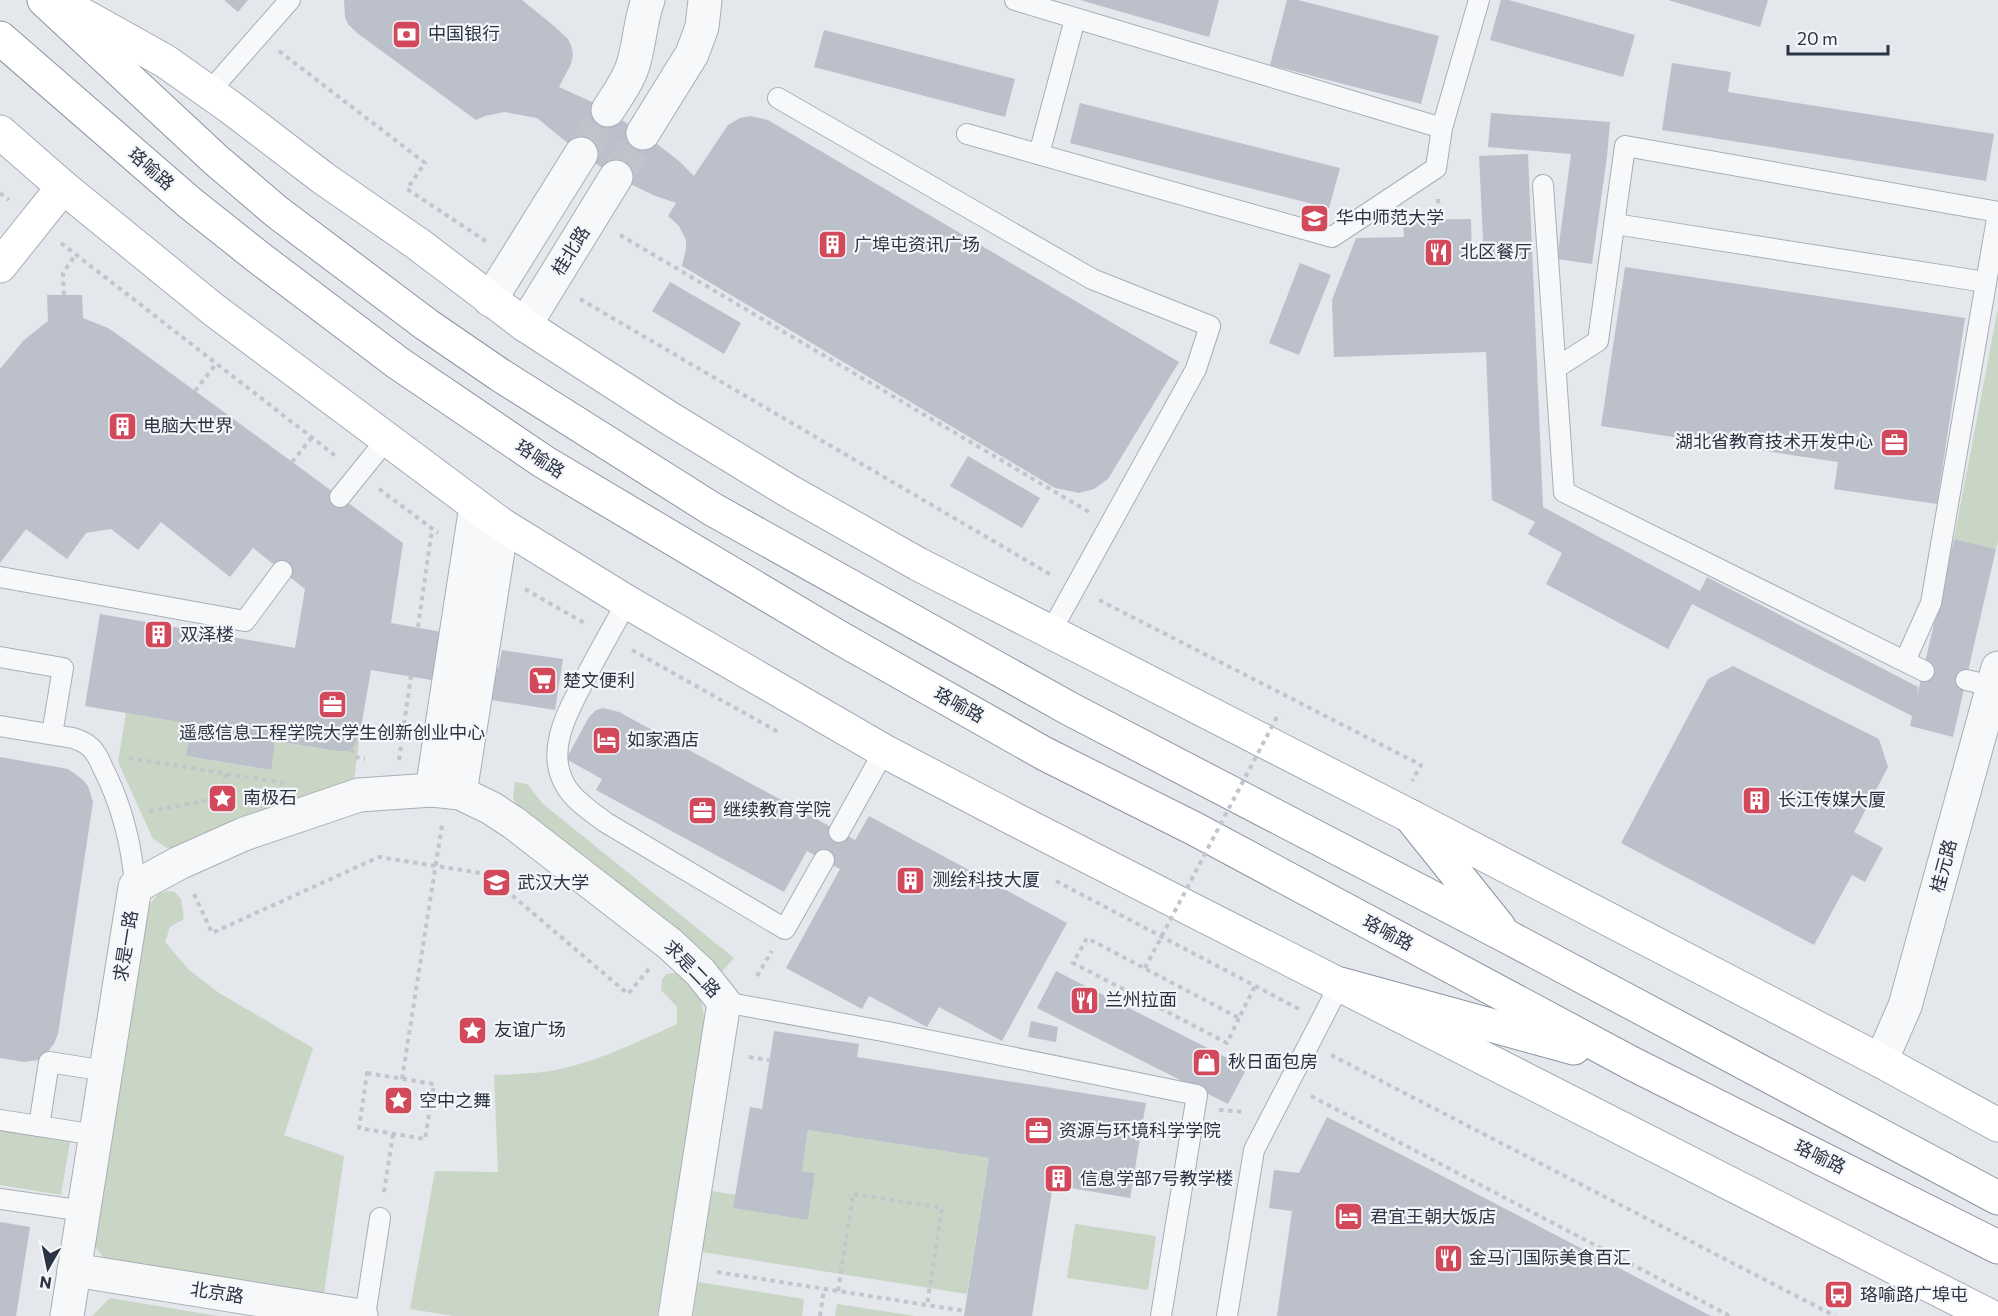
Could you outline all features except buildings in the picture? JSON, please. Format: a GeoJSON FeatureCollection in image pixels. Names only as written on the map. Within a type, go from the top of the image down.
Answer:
{"type":"FeatureCollection","features":[{"type":"Feature","properties":{"kind":"main road"},"geometry":{"type":"LineString","coordinates":[[44,0],[216,160],[277,212],[427,325],[509,381],[712,509],[1070,709],[1998,1198]]}},
{"type":"Feature","properties":{"kind":"main road"},"geometry":{"type":"LineString","coordinates":[[56,0],[165,61],[323,178],[418,244],[525,325],[669,418],[787,490],[918,564],[1410,816],[1881,1061],[1998,1125]]}},
{"type":"Feature","properties":{"kind":"main road","name":"珞喻路"},"geometry":{"type":"LineString","coordinates":[[0,38],[190,203],[326,310],[398,363],[544,462],[840,638],[1045,754],[1195,829],[1631,1063],[1998,1247]]}},
{"type":"Feature","properties":{"kind":"main road"},"geometry":{"type":"LineString","coordinates":[[0,132],[63,187],[214,310],[386,440],[502,525],[627,602],[884,751],[1990,1316]]}},
{"type":"Feature","properties":{"kind":"main road"},"geometry":{"type":"LineString","coordinates":[[0,266],[63,187]]}},
{"type":"Feature","properties":{"kind":"main road"},"geometry":{"type":"LineString","coordinates":[[1410,816],[1508,938]]}},
{"type":"Feature","properties":{"kind":"main road"},"geometry":{"type":"LineString","coordinates":[[1340,984],[1631,1063]]}},
{"type":"Feature","properties":{"kind":"main road"},"geometry":{"type":"LineString","coordinates":[[1933,1214],[1998,1268]]}},
{"type":"Feature","properties":{"kind":"street"},"geometry":{"type":"LineString","coordinates":[[608,110],[630,73],[637,48],[640,24],[648,0]]}},
{"type":"Feature","properties":{"kind":"street"},"geometry":{"type":"LineString","coordinates":[[643,133],[683,69],[698,40],[705,0]]}},
{"type":"Feature","properties":{"kind":"street"},"geometry":{"type":"LineString","coordinates":[[637,48],[683,69]]}},
{"type":"Feature","properties":{"kind":"street"},"geometry":{"type":"LineString","coordinates":[[490,300],[581,154]]}},
{"type":"Feature","properties":{"kind":"street","name":"桂北路"},"geometry":{"type":"LineString","coordinates":[[525,325],[616,177]]}},
{"type":"Feature","properties":{"kind":"street"},"geometry":{"type":"LineString","coordinates":[[446,791],[476,506]]}},
{"type":"Feature","properties":{"kind":"street"},"geometry":{"type":"LineString","coordinates":[[446,791],[502,525]]}},
{"type":"Feature","properties":{"kind":"street","name":"桂元路"},"geometry":{"type":"LineString","coordinates":[[1881,1061],[1905,1006],[1986,678]]}},
{"type":"Feature","properties":{"kind":"street","name":"求是一路"},"geometry":{"type":"LineString","coordinates":[[67,1316],[135,887],[179,863],[244,834],[359,795],[394,791],[446,791]]}},
{"type":"Feature","properties":{"kind":"street","name":"求是二路"},"geometry":{"type":"LineString","coordinates":[[446,791],[491,808],[514,823],[670,944],[700,972],[724,1002],[675,1316]]}},
{"type":"Feature","properties":{"kind":"street","name":"北京路"},"geometry":{"type":"LineString","coordinates":[[74,1270],[363,1316]]}},
{"type":"Feature","properties":{"kind":"lane"},"geometry":{"type":"LineString","coordinates":[[209,92],[290,0]]}},
{"type":"Feature","properties":{"kind":"lane"},"geometry":{"type":"LineString","coordinates":[[1016,0],[1442,128]]}},
{"type":"Feature","properties":{"kind":"lane"},"geometry":{"type":"LineString","coordinates":[[967,134],[1332,237],[1436,168],[1442,128],[1479,0]]}},
{"type":"Feature","properties":{"kind":"lane"},"geometry":{"type":"LineString","coordinates":[[1039,154],[1075,19]]}},
{"type":"Feature","properties":{"kind":"lane"},"geometry":{"type":"LineString","coordinates":[[778,98],[1092,279],[1210,326],[1196,369],[1050,633]]}},
{"type":"Feature","properties":{"kind":"lane"},"geometry":{"type":"LineString","coordinates":[[1556,368],[1598,341],[1625,146],[1998,212],[1931,603],[1905,661]]}},
{"type":"Feature","properties":{"kind":"lane"},"geometry":{"type":"LineString","coordinates":[[1543,185],[1564,492],[1923,670]]}},
{"type":"Feature","properties":{"kind":"lane"},"geometry":{"type":"LineString","coordinates":[[1616,224],[1985,282]]}},
{"type":"Feature","properties":{"kind":"lane"},"geometry":{"type":"LineString","coordinates":[[340,498],[386,440]]}},
{"type":"Feature","properties":{"kind":"lane"},"geometry":{"type":"LineString","coordinates":[[0,577],[245,621],[282,571]]}},
{"type":"Feature","properties":{"kind":"lane"},"geometry":{"type":"LineString","coordinates":[[627,602],[566,714],[557,759],[561,777],[567,789],[579,802],[605,822],[785,929],[824,860]]}},
{"type":"Feature","properties":{"kind":"lane"},"geometry":{"type":"LineString","coordinates":[[0,657],[63,668],[52,734]]}},
{"type":"Feature","properties":{"kind":"lane"},"geometry":{"type":"LineString","coordinates":[[0,726],[82,741],[95,752],[123,816],[132,854],[135,887]]}},
{"type":"Feature","properties":{"kind":"lane"},"geometry":{"type":"LineString","coordinates":[[839,832],[884,751]]}},
{"type":"Feature","properties":{"kind":"lane"},"geometry":{"type":"LineString","coordinates":[[1227,1316],[1254,1150],[1340,984]]}},
{"type":"Feature","properties":{"kind":"lane"},"geometry":{"type":"LineString","coordinates":[[724,1002],[888,1032],[1197,1095],[1161,1316]]}},
{"type":"Feature","properties":{"kind":"lane"},"geometry":{"type":"LineString","coordinates":[[39,1126],[49,1062],[106,1071]]}},
{"type":"Feature","properties":{"kind":"lane"},"geometry":{"type":"LineString","coordinates":[[0,1120],[96,1136]]}},
{"type":"Feature","properties":{"kind":"lane"},"geometry":{"type":"LineString","coordinates":[[0,1199],[84,1211]]}},
{"type":"Feature","properties":{"kind":"lane"},"geometry":{"type":"LineString","coordinates":[[363,1316],[380,1218]]}},
{"type":"Feature","properties":{"kind":"path"},"geometry":{"type":"LineString","coordinates":[[258,35],[424,163],[407,189],[514,260]]}},
{"type":"Feature","properties":{"kind":"path"},"geometry":{"type":"LineString","coordinates":[[591,218],[1110,525]]}},
{"type":"Feature","properties":{"kind":"path"},"geometry":{"type":"LineString","coordinates":[[63,295],[63,273],[76,254]]}},
{"type":"Feature","properties":{"kind":"path"},"geometry":{"type":"LineString","coordinates":[[551,282],[1030,564],[1421,765],[1411,781]]}},
{"type":"Feature","properties":{"kind":"path"},"geometry":{"type":"LineString","coordinates":[[195,391],[216,364]]}},
{"type":"Feature","properties":{"kind":"path"},"geometry":{"type":"LineString","coordinates":[[292,462],[312,437]]}},
{"type":"Feature","properties":{"kind":"path"},"geometry":{"type":"LineString","coordinates":[[418,627],[432,529]]}},
{"type":"Feature","properties":{"kind":"path"},"geometry":{"type":"LineString","coordinates":[[394,791],[411,676]]}},
{"type":"Feature","properties":{"kind":"path"},"geometry":{"type":"LineString","coordinates":[[1145,968],[1279,713]]}},
{"type":"Feature","properties":{"kind":"path"},"geometry":{"type":"LineString","coordinates":[[95,752],[293,784]]}},
{"type":"Feature","properties":{"kind":"path"},"geometry":{"type":"LineString","coordinates":[[402,1079],[446,791]]}},
{"type":"Feature","properties":{"kind":"path"},"geometry":{"type":"LineString","coordinates":[[123,816],[222,798]]}},
{"type":"Feature","properties":{"kind":"path"},"geometry":{"type":"LineString","coordinates":[[179,863],[212,933],[379,857],[487,874],[628,994],[670,944]]}},
{"type":"Feature","properties":{"kind":"path"},"geometry":{"type":"LineString","coordinates":[[1239,1018],[1087,938],[1073,963],[1227,1043],[1255,986]]}},
{"type":"Feature","properties":{"kind":"path"},"geometry":{"type":"LineString","coordinates":[[1309,1043],[1835,1316]]}},
{"type":"Feature","properties":{"kind":"path"},"geometry":{"type":"LineString","coordinates":[[367,1073],[402,1079],[434,1084],[425,1139],[358,1128],[367,1073]]}},
{"type":"Feature","properties":{"kind":"path"},"geometry":{"type":"LineString","coordinates":[[1288,1084],[1730,1316]]}},
{"type":"Feature","properties":{"kind":"path"},"geometry":{"type":"LineString","coordinates":[[380,1218],[393,1134]]}},
{"type":"Feature","properties":{"kind":"path"},"geometry":{"type":"LineString","coordinates":[[838,1291],[853,1194],[942,1208],[927,1305]]}},
{"type":"Feature","properties":{"kind":"path"},"geometry":{"type":"LineString","coordinates":[[683,1266],[965,1311]]}},
{"type":"Feature","properties":{"kind":"path"},"geometry":{"type":"LineString","coordinates":[[820,1316],[824,1289]]}},
{"type":"Feature","properties":{"kind":"green space"},"geometry":{"type":"Polygon","coordinates":[[[1998,308],[1998,542],[1996,549],[1954,539],[1998,308]]]}},
{"type":"Feature","properties":{"kind":"green space"},"geometry":{"type":"Polygon","coordinates":[[[126,713],[191,724],[186,756],[270,770],[275,741],[347,751],[354,747],[360,733],[354,781],[175,849],[167,848],[153,839],[118,762],[126,713]]]}},
{"type":"Feature","properties":{"kind":"green space"},"geometry":{"type":"Polygon","coordinates":[[[515,782],[527,784],[543,804],[734,958],[721,973],[517,806],[513,798],[515,782]]]}},
{"type":"Feature","properties":{"kind":"green space"},"geometry":{"type":"Polygon","coordinates":[[[167,891],[175,892],[181,899],[184,919],[170,927],[165,942],[188,969],[219,993],[313,1048],[284,1135],[344,1156],[324,1293],[104,1258],[91,1242],[147,908],[158,894],[167,891]]]}},
{"type":"Feature","properties":{"kind":"green space"},"geometry":{"type":"Polygon","coordinates":[[[675,973],[689,982],[698,993],[703,1007],[704,1025],[657,1316],[453,1316],[410,1309],[435,1171],[498,1172],[494,1075],[555,1070],[579,1064],[621,1049],[677,1024],[677,1007],[661,990],[662,979],[666,974],[675,973]]]}},
{"type":"Feature","properties":{"kind":"green space"},"geometry":{"type":"Polygon","coordinates":[[[808,1130],[989,1158],[967,1294],[702,1252],[712,1191],[736,1195],[734,1208],[808,1220],[815,1173],[802,1171],[808,1130]]]}},
{"type":"Feature","properties":{"kind":"green space"},"geometry":{"type":"Polygon","coordinates":[[[0,1131],[70,1142],[61,1195],[0,1185],[0,1131]]]}},
{"type":"Feature","properties":{"kind":"green space"},"geometry":{"type":"Polygon","coordinates":[[[1075,1224],[1156,1236],[1148,1290],[1067,1278],[1075,1224]]]}},
{"type":"Feature","properties":{"kind":"green space"},"geometry":{"type":"Polygon","coordinates":[[[698,1282],[804,1299],[802,1316],[693,1316],[698,1282]]]}},
{"type":"Feature","properties":{"kind":"green space"},"geometry":{"type":"Polygon","coordinates":[[[110,1298],[218,1316],[92,1316],[110,1298]]]}},
{"type":"Feature","properties":{"kind":"green space"},"geometry":{"type":"Polygon","coordinates":[[[837,1304],[915,1316],[835,1316],[837,1304]]]}},
{"type":"Feature","properties":{"kind":"tunnel"},"geometry":{"type":"LineString","coordinates":[[581,154],[608,110]]}},
{"type":"Feature","properties":{"kind":"tunnel"},"geometry":{"type":"LineString","coordinates":[[616,177],[643,133]]}},
{"type":"Feature","properties":{"kind":"place","name":"中国银行"},"geometry":{"type":"Point","coordinates":[407,34]}},
{"type":"Feature","properties":{"kind":"place","name":"华中师范大学"},"geometry":{"type":"Point","coordinates":[1315,218]}},
{"type":"Feature","properties":{"kind":"place","name":"广埠屯资讯广场"},"geometry":{"type":"Point","coordinates":[833,245]}},
{"type":"Feature","properties":{"kind":"place","name":"北区餐厅"},"geometry":{"type":"Point","coordinates":[1439,252]}},
{"type":"Feature","properties":{"kind":"place","name":"电脑大世界"},"geometry":{"type":"Point","coordinates":[122,426]}},
{"type":"Feature","properties":{"kind":"place","name":"湖北省教育技术开发中心"},"geometry":{"type":"Point","coordinates":[1894,442]}},
{"type":"Feature","properties":{"kind":"place","name":"双泽楼"},"geometry":{"type":"Point","coordinates":[159,635]}},
{"type":"Feature","properties":{"kind":"place","name":"楚文便利"},"geometry":{"type":"Point","coordinates":[542,681]}},
{"type":"Feature","properties":{"kind":"place","name":"遥感信息工程学院大学生创新创业中心"},"geometry":{"type":"Point","coordinates":[332,704]}},
{"type":"Feature","properties":{"kind":"place","name":"如家酒店"},"geometry":{"type":"Point","coordinates":[606,740]}},
{"type":"Feature","properties":{"kind":"place","name":"南极石"},"geometry":{"type":"Point","coordinates":[222,798]}},
{"type":"Feature","properties":{"kind":"place","name":"长江传媒大厦"},"geometry":{"type":"Point","coordinates":[1757,800]}},
{"type":"Feature","properties":{"kind":"place","name":"继续教育学院"},"geometry":{"type":"Point","coordinates":[702,810]}},
{"type":"Feature","properties":{"kind":"place","name":"测绘科技大厦"},"geometry":{"type":"Point","coordinates":[911,880]}},
{"type":"Feature","properties":{"kind":"place","name":"武汉大学"},"geometry":{"type":"Point","coordinates":[496,883]}},
{"type":"Feature","properties":{"kind":"place","name":"兰州拉面"},"geometry":{"type":"Point","coordinates":[1084,1000]}},
{"type":"Feature","properties":{"kind":"place","name":"友谊广场"},"geometry":{"type":"Point","coordinates":[473,1030]}},
{"type":"Feature","properties":{"kind":"place","name":"秋日面包房"},"geometry":{"type":"Point","coordinates":[1207,1062]}},
{"type":"Feature","properties":{"kind":"place","name":"空中之舞"},"geometry":{"type":"Point","coordinates":[398,1101]}},
{"type":"Feature","properties":{"kind":"place","name":"资源与环境科学学院"},"geometry":{"type":"Point","coordinates":[1038,1131]}},
{"type":"Feature","properties":{"kind":"place","name":"信息学部7号教学楼"},"geometry":{"type":"Point","coordinates":[1059,1179]}},
{"type":"Feature","properties":{"kind":"place","name":"君宜王朝大饭店"},"geometry":{"type":"Point","coordinates":[1349,1217]}},
{"type":"Feature","properties":{"kind":"place","name":"金马门国际美食百汇"},"geometry":{"type":"Point","coordinates":[1448,1258]}},
{"type":"Feature","properties":{"kind":"place","name":"珞喻路广埠屯"},"geometry":{"type":"Point","coordinates":[1839,1295]}}]}
